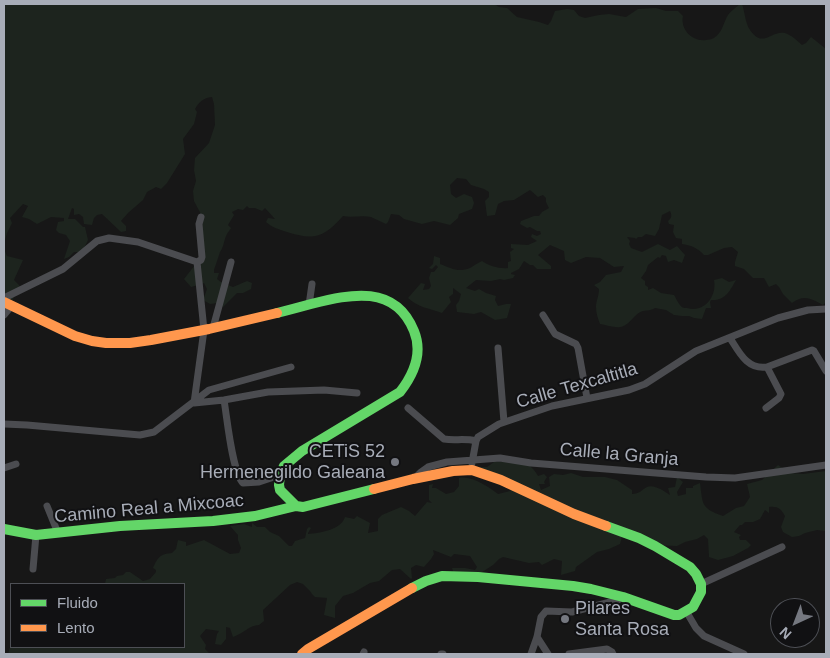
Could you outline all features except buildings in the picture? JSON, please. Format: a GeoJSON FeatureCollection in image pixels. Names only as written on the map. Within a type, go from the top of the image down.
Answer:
{"type":"FeatureCollection","features":[{"type":"Feature","properties":{"kind":"main road"},"geometry":{"type":"LineString","coordinates":[[6,301],[79,338],[100,343],[126,343],[208,329],[344,296],[367,295],[388,300],[399,308],[414,330],[418,345],[418,358],[413,372],[400,392],[288,461],[280,475],[279,485],[283,494],[296,506]]}},
{"type":"Feature","properties":{"kind":"main road"},"geometry":{"type":"LineString","coordinates":[[302,654],[409,589],[442,576],[478,577],[573,586],[623,597],[674,615],[679,615],[693,607],[697,601],[701,592],[701,584],[696,574],[690,567],[656,546],[574,514],[472,465]]}},
{"type":"Feature","properties":{"kind":"main road","name":"Camino Real a Mixcoac"},"geometry":{"type":"LineString","coordinates":[[4,529],[36,535],[120,526],[213,521],[255,516],[296,506],[310,505],[472,465]]}},
{"type":"Feature","properties":{"kind":"street"},"geometry":{"type":"LineString","coordinates":[[200,220],[202,257],[199,261],[208,329]]}},
{"type":"Feature","properties":{"kind":"street"},"geometry":{"type":"LineString","coordinates":[[4,315],[9,310],[6,301],[63,269],[97,241],[109,238],[138,242],[199,261]]}},
{"type":"Feature","properties":{"kind":"street"},"geometry":{"type":"LineString","coordinates":[[194,403],[208,329],[231,262]]}},
{"type":"Feature","properties":{"kind":"street"},"geometry":{"type":"LineString","coordinates":[[308,305],[312,284]]}},
{"type":"Feature","properties":{"kind":"street","name":"Calle Texcaltitla"},"geometry":{"type":"LineString","coordinates":[[476,441],[478,437],[504,422],[552,406],[629,390],[645,384],[696,351],[778,318],[808,310],[826,309]]}},
{"type":"Feature","properties":{"kind":"street"},"geometry":{"type":"LineString","coordinates":[[543,315],[555,334],[576,344],[587,398]]}},
{"type":"Feature","properties":{"kind":"street"},"geometry":{"type":"LineString","coordinates":[[730,338],[742,357],[750,364],[761,368],[812,350],[826,371]]}},
{"type":"Feature","properties":{"kind":"street"},"geometry":{"type":"LineString","coordinates":[[498,348],[504,422]]}},
{"type":"Feature","properties":{"kind":"street"},"geometry":{"type":"LineString","coordinates":[[4,424],[27,424],[140,435],[154,432],[209,390],[291,366]]}},
{"type":"Feature","properties":{"kind":"street"},"geometry":{"type":"LineString","coordinates":[[766,408],[779,398],[781,394],[767,367]]}},
{"type":"Feature","properties":{"kind":"street"},"geometry":{"type":"LineString","coordinates":[[194,403],[268,392],[324,390],[357,394]]}},
{"type":"Feature","properties":{"kind":"street"},"geometry":{"type":"LineString","coordinates":[[224,400],[234,461],[240,479],[243,482],[259,482],[280,475]]}},
{"type":"Feature","properties":{"kind":"street"},"geometry":{"type":"LineString","coordinates":[[408,408],[444,439],[476,441],[472,465]]}},
{"type":"Feature","properties":{"kind":"street","name":"Calle la Granja"},"geometry":{"type":"LineString","coordinates":[[472,465],[500,458],[531,463],[735,478],[826,465]]}},
{"type":"Feature","properties":{"kind":"street"},"geometry":{"type":"LineString","coordinates":[[4,468],[16,464]]}},
{"type":"Feature","properties":{"kind":"street"},"geometry":{"type":"LineString","coordinates":[[47,506],[58,533]]}},
{"type":"Feature","properties":{"kind":"street"},"geometry":{"type":"LineString","coordinates":[[33,569],[36,535]]}},
{"type":"Feature","properties":{"kind":"street"},"geometry":{"type":"LineString","coordinates":[[701,584],[782,547]]}},
{"type":"Feature","properties":{"kind":"street"},"geometry":{"type":"LineString","coordinates":[[531,654],[542,617],[546,612],[572,612],[623,597]]}},
{"type":"Feature","properties":{"kind":"street"},"geometry":{"type":"LineString","coordinates":[[686,611],[696,628],[704,636],[744,654]]}},
{"type":"Feature","properties":{"kind":"street"},"geometry":{"type":"LineString","coordinates":[[537,637],[548,654]]}},
{"type":"Feature","properties":{"kind":"street"},"geometry":{"type":"LineString","coordinates":[[570,654],[607,649],[613,654]]}},
{"type":"Feature","properties":{"kind":"shaded area"},"geometry":{"type":"Polygon","coordinates":[[[4,4],[494,4],[507,8],[517,17],[548,25],[555,11],[567,9],[574,10],[579,16],[585,18],[609,14],[626,17],[638,9],[656,8],[666,11],[678,11],[683,16],[683,26],[688,34],[696,39],[707,40],[717,36],[728,15],[737,6],[742,4],[748,27],[759,38],[763,39],[785,33],[802,45],[811,37],[826,49],[826,302],[823,305],[804,298],[792,303],[776,284],[769,287],[764,278],[753,278],[744,269],[735,266],[738,252],[732,247],[704,255],[694,247],[682,244],[682,239],[676,238],[673,232],[674,225],[669,224],[670,211],[662,215],[659,229],[655,236],[646,234],[636,239],[627,237],[630,241],[629,244],[631,248],[642,252],[658,244],[670,250],[677,246],[685,255],[682,263],[674,260],[668,262],[666,256],[662,255],[660,258],[658,257],[648,265],[641,278],[645,281],[648,290],[653,288],[661,293],[674,295],[683,308],[693,309],[704,306],[714,292],[714,280],[722,278],[729,282],[736,280],[723,297],[711,300],[711,308],[706,308],[702,319],[674,315],[666,310],[655,308],[640,312],[620,327],[600,324],[596,307],[599,289],[594,285],[600,282],[606,275],[621,272],[624,266],[614,267],[600,258],[586,257],[571,263],[565,260],[564,251],[550,245],[538,255],[551,266],[551,269],[537,269],[524,261],[519,269],[511,273],[515,275],[513,278],[491,281],[476,280],[466,288],[475,291],[479,289],[496,296],[495,300],[498,306],[511,304],[507,318],[495,320],[481,312],[474,314],[457,312],[456,305],[461,294],[453,288],[453,294],[449,297],[451,302],[442,313],[424,307],[408,298],[421,283],[425,284],[423,290],[429,289],[431,286],[429,278],[431,272],[434,272],[438,267],[436,265],[432,269],[429,268],[433,264],[434,256],[440,258],[440,264],[458,270],[470,268],[482,261],[495,267],[508,268],[508,262],[511,261],[510,252],[514,249],[511,248],[511,244],[528,245],[537,241],[531,237],[532,234],[537,236],[541,234],[540,231],[520,224],[521,221],[539,216],[549,208],[543,195],[538,197],[530,190],[514,200],[498,204],[495,215],[487,216],[485,201],[489,197],[489,192],[471,185],[466,179],[457,178],[450,185],[451,194],[456,198],[464,194],[472,197],[474,203],[472,209],[459,214],[458,218],[450,225],[434,221],[422,224],[404,219],[399,215],[391,214],[386,224],[371,217],[343,216],[324,233],[305,236],[273,227],[266,222],[268,218],[275,219],[265,208],[262,211],[247,206],[243,210],[238,209],[232,212],[234,215],[228,225],[231,228],[226,236],[214,273],[219,273],[217,279],[221,282],[233,287],[247,281],[252,283],[251,289],[243,293],[237,293],[223,307],[218,303],[210,304],[203,300],[207,289],[204,283],[191,287],[184,279],[202,256],[200,237],[203,218],[194,201],[193,191],[196,181],[194,170],[195,158],[209,143],[215,125],[212,97],[206,98],[195,109],[197,112],[194,124],[183,139],[185,154],[167,183],[161,189],[156,187],[147,192],[143,200],[121,221],[126,226],[126,231],[121,232],[102,214],[94,218],[92,225],[84,224],[83,217],[79,214],[74,215],[74,209],[72,208],[68,219],[75,219],[85,227],[88,240],[82,252],[74,252],[64,259],[70,241],[66,235],[56,230],[58,222],[64,221],[64,218],[51,217],[37,224],[22,217],[28,206],[23,204],[10,218],[12,223],[4,244],[4,4]]]}},
{"type":"Feature","properties":{"kind":"shaded area"},"geometry":{"type":"Polygon","coordinates":[[[4,249],[7,256],[23,260],[14,280],[21,290],[14,297],[10,305],[4,307],[4,249]]]}},
{"type":"Feature","properties":{"kind":"shaded area"},"geometry":{"type":"Polygon","coordinates":[[[514,458],[528,464],[538,476],[544,474],[547,477],[544,482],[545,484],[539,484],[541,490],[550,486],[549,477],[554,474],[563,475],[571,473],[583,477],[605,477],[617,480],[632,490],[632,494],[639,493],[647,487],[653,486],[670,495],[668,488],[675,487],[677,477],[683,482],[677,492],[678,496],[686,494],[686,488],[693,488],[693,486],[700,483],[706,508],[723,516],[736,508],[744,506],[750,497],[747,484],[762,480],[778,465],[790,473],[803,474],[826,471],[826,531],[817,530],[792,537],[783,532],[781,527],[785,516],[779,508],[769,507],[769,513],[765,510],[760,519],[753,522],[745,522],[734,532],[741,535],[739,537],[740,540],[746,540],[751,545],[733,556],[718,560],[709,557],[708,539],[704,535],[677,546],[651,545],[622,537],[620,544],[597,552],[576,567],[575,571],[561,575],[562,561],[554,559],[542,565],[539,562],[529,563],[503,557],[479,574],[454,574],[452,568],[475,570],[477,567],[470,556],[454,554],[451,557],[433,550],[434,554],[424,567],[416,565],[411,568],[411,579],[400,569],[392,570],[379,581],[370,583],[353,593],[343,596],[335,606],[335,618],[324,615],[327,598],[315,597],[303,584],[297,582],[290,585],[263,610],[264,621],[259,625],[252,626],[233,637],[230,628],[226,627],[226,639],[221,645],[215,644],[219,631],[206,629],[200,636],[206,645],[205,649],[210,654],[8,654],[10,647],[185,648],[185,583],[105,583],[106,579],[115,578],[130,572],[143,581],[150,579],[156,572],[153,568],[158,559],[162,555],[172,553],[176,549],[178,540],[186,542],[186,546],[204,540],[230,554],[239,553],[241,548],[238,535],[230,526],[244,524],[252,527],[252,523],[257,527],[265,527],[270,532],[279,536],[289,546],[292,546],[295,541],[305,538],[309,527],[311,528],[308,534],[324,532],[335,528],[345,517],[354,519],[357,516],[370,523],[368,533],[378,531],[378,519],[382,515],[401,507],[415,516],[427,502],[432,503],[429,500],[429,485],[433,484],[432,488],[436,488],[446,494],[454,492],[459,486],[459,478],[469,478],[480,482],[498,494],[510,491],[509,479],[495,473],[476,474],[480,467],[487,467],[494,462],[502,462],[514,458]]]}},
{"type":"Feature","properties":{"kind":"traffic: fast"},"geometry":{"type":"LineString","coordinates":[[277,313],[341,297],[370,296],[384,299],[396,306],[406,316],[414,331],[418,347],[413,371],[400,392],[302,451],[284,466],[280,475],[280,490],[296,506]]}},
{"type":"Feature","properties":{"kind":"traffic: fast"},"geometry":{"type":"LineString","coordinates":[[4,529],[36,535],[120,526],[213,521],[255,516],[296,506],[303,507],[374,489]]}},
{"type":"Feature","properties":{"kind":"traffic: fast"},"geometry":{"type":"LineString","coordinates":[[412,588],[442,576],[478,577],[591,589],[623,597],[674,615],[679,615],[693,607],[701,592],[701,584],[690,567],[639,538],[606,526]]}},
{"type":"Feature","properties":{"kind":"traffic: slow"},"geometry":{"type":"LineString","coordinates":[[4,302],[75,336],[106,343],[130,343],[151,340],[277,313]]}},
{"type":"Feature","properties":{"kind":"traffic: slow"},"geometry":{"type":"LineString","coordinates":[[374,489],[453,471],[472,470],[501,480],[574,514],[606,526]]}},
{"type":"Feature","properties":{"kind":"traffic: slow"},"geometry":{"type":"LineString","coordinates":[[302,654],[412,588]]}},
{"type":"Feature","properties":{"kind":"place","name":"CETiS 52 Hermenegildo Galeana"},"geometry":{"type":"Point","coordinates":[395,462]}},
{"type":"Feature","properties":{"kind":"place","name":"Pilares Santa Rosa"},"geometry":{"type":"Point","coordinates":[565,619]}}]}
